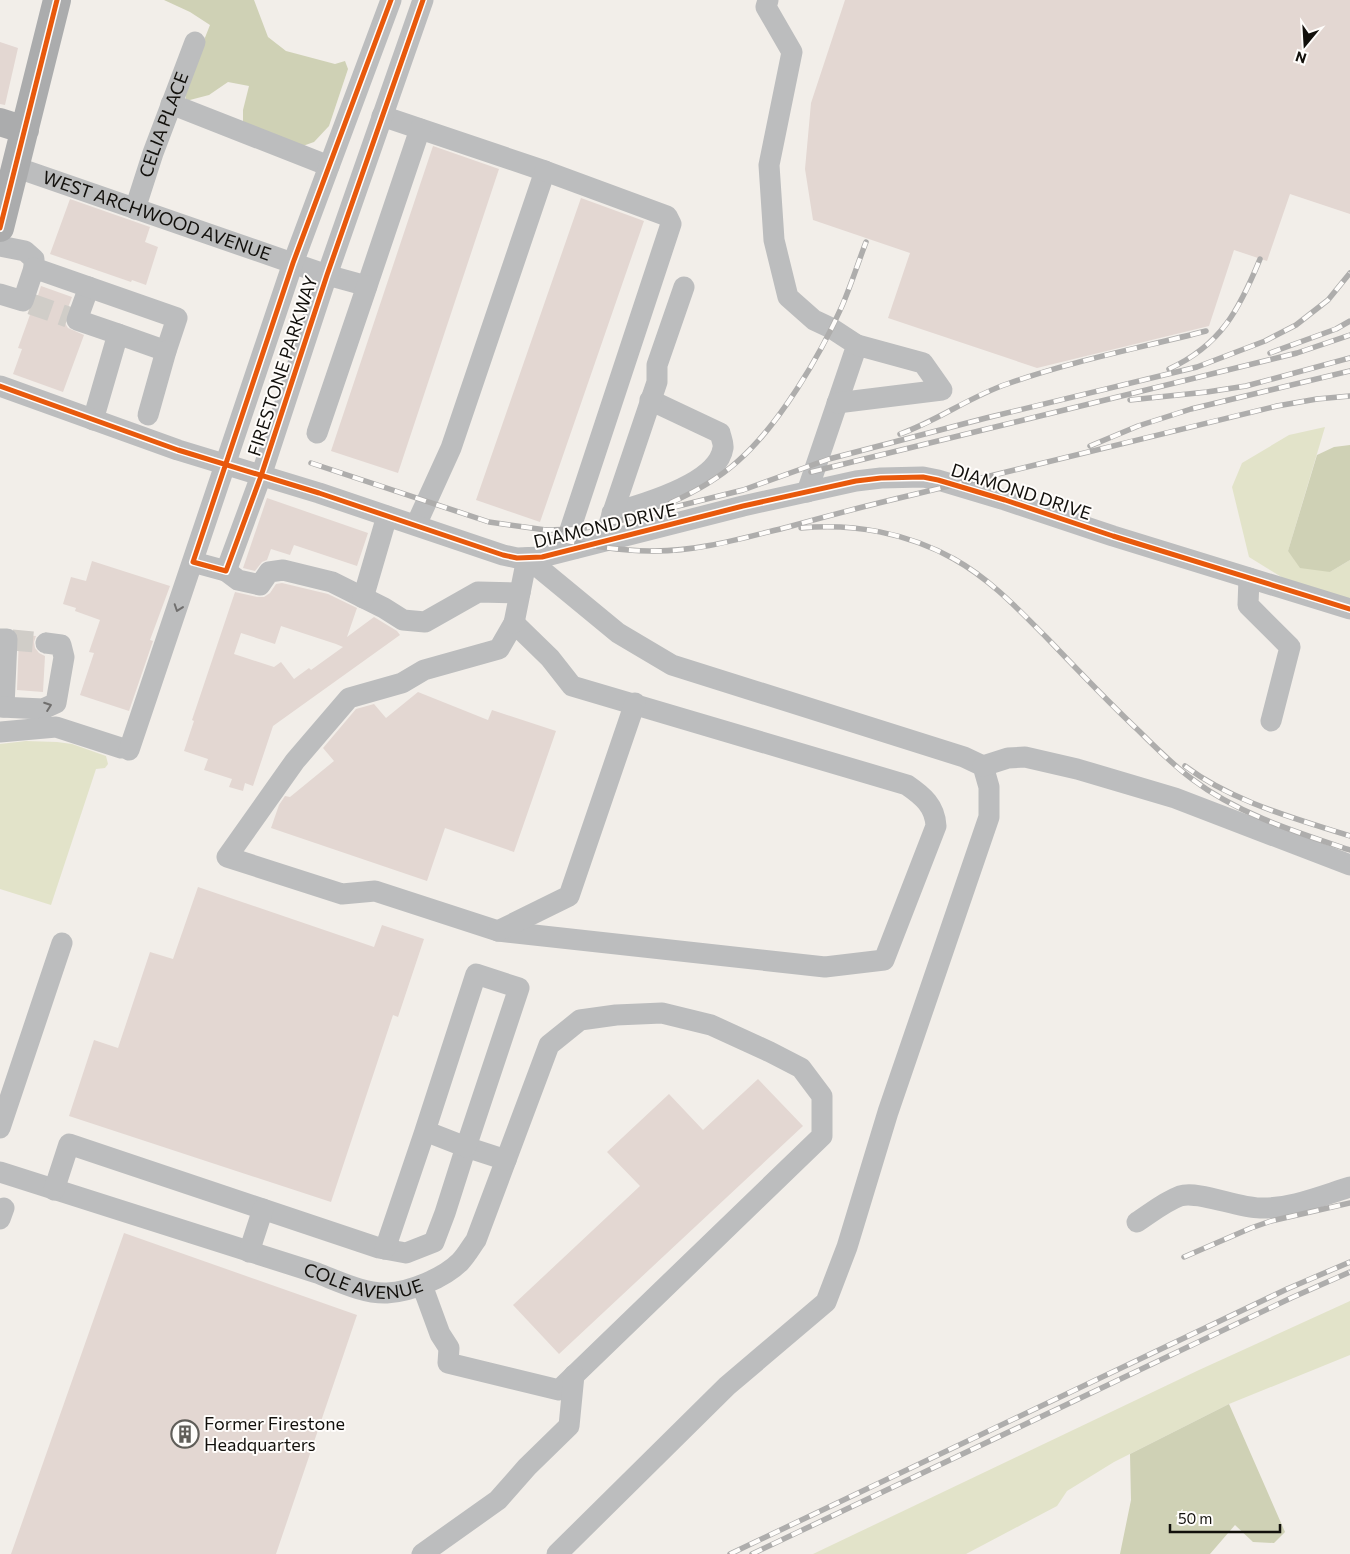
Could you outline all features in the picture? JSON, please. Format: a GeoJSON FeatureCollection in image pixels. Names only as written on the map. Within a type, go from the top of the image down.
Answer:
{"type":"FeatureCollection","features":[{"type":"Feature","properties":{"kind":"main road"},"geometry":{"type":"LineString","coordinates":[[1,221],[14,167],[13,126],[57,0]]}},
{"type":"Feature","properties":{"kind":"street","name":"FIRESTONE PARKWAY"},"geometry":{"type":"LineString","coordinates":[[0,732],[56,727],[125,749],[193,562],[293,263],[391,0]]}},
{"type":"Feature","properties":{"kind":"street","name":"FIRESTONE PARKWAY"},"geometry":{"type":"LineString","coordinates":[[226,571],[261,476],[327,275],[423,0]]}},
{"type":"Feature","properties":{"kind":"street"},"geometry":{"type":"LineString","coordinates":[[768,0],[766,8],[792,52],[769,165],[774,240],[788,297],[814,320],[831,328],[857,345],[924,363],[942,390],[837,403]]}},
{"type":"Feature","properties":{"kind":"street","name":"CELIA PLACE"},"geometry":{"type":"LineString","coordinates":[[135,209],[153,153],[195,42]]}},
{"type":"Feature","properties":{"kind":"street"},"geometry":{"type":"LineString","coordinates":[[172,104],[329,166]]}},
{"type":"Feature","properties":{"kind":"street"},"geometry":{"type":"LineString","coordinates":[[382,116],[545,171],[667,216],[671,224],[570,530],[576,548]]}},
{"type":"Feature","properties":{"kind":"street"},"geometry":{"type":"LineString","coordinates":[[317,434],[420,130]]}},
{"type":"Feature","properties":{"kind":"street","name":"WEST ARCHWOOD AVENUE"},"geometry":{"type":"LineString","coordinates":[[14,167],[327,275],[366,286]]}},
{"type":"Feature","properties":{"kind":"street"},"geometry":{"type":"LineString","coordinates":[[416,526],[451,448],[545,171]]}},
{"type":"Feature","properties":{"kind":"street"},"geometry":{"type":"LineString","coordinates":[[0,246],[25,251],[34,258],[34,268],[27,302],[0,294]]}},
{"type":"Feature","properties":{"kind":"street"},"geometry":{"type":"LineString","coordinates":[[34,268],[177,318],[148,415]]}},
{"type":"Feature","properties":{"kind":"street"},"geometry":{"type":"LineString","coordinates":[[89,287],[73,319],[166,351]]}},
{"type":"Feature","properties":{"kind":"street"},"geometry":{"type":"LineString","coordinates":[[612,539],[609,524],[612,513],[656,382],[657,365],[684,287]]}},
{"type":"Feature","properties":{"kind":"street"},"geometry":{"type":"LineString","coordinates":[[93,420],[118,334]]}},
{"type":"Feature","properties":{"kind":"street"},"geometry":{"type":"LineString","coordinates":[[806,492],[857,345]]}},
{"type":"Feature","properties":{"kind":"street","name":"DIAMOND DRIVE"},"geometry":{"type":"LineString","coordinates":[[0,386],[226,466],[504,555],[527,558],[542,557],[806,492],[856,481],[909,476],[938,480],[1350,609]]}},
{"type":"Feature","properties":{"kind":"street"},"geometry":{"type":"LineString","coordinates":[[612,513],[675,492],[714,468],[723,448],[720,433],[650,400]]}},
{"type":"Feature","properties":{"kind":"street"},"geometry":{"type":"LineString","coordinates":[[363,598],[387,516]]}},
{"type":"Feature","properties":{"kind":"street"},"geometry":{"type":"LineString","coordinates":[[514,623],[550,658],[572,686],[907,785],[921,794],[936,815],[936,826],[884,960],[825,967],[498,931],[376,891],[342,894],[227,857],[295,761],[349,698],[402,683],[424,670],[499,649],[514,623],[527,558],[618,632],[672,665],[964,757],[983,766],[1008,758],[1025,757],[1077,768],[1175,798],[1350,865]]}},
{"type":"Feature","properties":{"kind":"street"},"geometry":{"type":"LineString","coordinates":[[193,562],[226,571],[238,580],[260,585],[269,572],[283,570],[332,582],[402,620],[424,622],[478,592],[520,593]]}},
{"type":"Feature","properties":{"kind":"street"},"geometry":{"type":"LineString","coordinates":[[1249,578],[1248,605],[1290,647],[1271,721]]}},
{"type":"Feature","properties":{"kind":"street"},"geometry":{"type":"LineString","coordinates":[[6,639],[3,687],[42,709],[56,703],[64,657],[61,645],[46,643]]}},
{"type":"Feature","properties":{"kind":"street"},"geometry":{"type":"LineString","coordinates":[[498,931],[569,896],[634,703]]}},
{"type":"Feature","properties":{"kind":"street"},"geometry":{"type":"LineString","coordinates":[[557,1554],[727,1386],[826,1302],[847,1247],[888,1112],[989,816],[990,787],[983,766]]}},
{"type":"Feature","properties":{"kind":"street"},"geometry":{"type":"LineString","coordinates":[[0,1128],[62,943]]}},
{"type":"Feature","properties":{"kind":"street"},"geometry":{"type":"LineString","coordinates":[[54,1190],[69,1144],[386,1249],[406,1253],[434,1242],[519,988],[476,974],[386,1249]]}},
{"type":"Feature","properties":{"kind":"street","name":"COLE AVENUE"},"geometry":{"type":"LineString","coordinates":[[0,1172],[355,1287],[386,1293],[422,1285],[460,1262],[476,1240],[549,1045],[580,1020],[616,1015],[662,1013],[712,1026],[801,1068],[822,1096],[822,1136],[574,1375]]}},
{"type":"Feature","properties":{"kind":"street"},"geometry":{"type":"LineString","coordinates":[[425,1131],[506,1160]]}},
{"type":"Feature","properties":{"kind":"street"},"geometry":{"type":"LineString","coordinates":[[1137,1222],[1164,1203],[1182,1195],[1204,1196],[1232,1205],[1260,1208],[1285,1206],[1350,1187]]}},
{"type":"Feature","properties":{"kind":"street"},"geometry":{"type":"LineString","coordinates":[[249,1252],[263,1209]]}},
{"type":"Feature","properties":{"kind":"street"},"geometry":{"type":"LineString","coordinates":[[422,1285],[440,1334],[448,1348],[448,1363],[559,1390],[574,1375]]}},
{"type":"Feature","properties":{"kind":"street"},"geometry":{"type":"LineString","coordinates":[[422,1554],[498,1500],[569,1426],[574,1375]]}},
{"type":"Feature","properties":{"kind":"green space"},"geometry":{"type":"Polygon","coordinates":[[[164,0],[254,0],[268,37],[286,51],[335,64],[345,61],[348,69],[329,126],[314,142],[297,148],[243,128],[243,110],[249,86],[228,82],[209,95],[186,101],[185,88],[210,25],[190,12],[164,0]]]}},
{"type":"Feature","properties":{"kind":"green space"},"geometry":{"type":"Polygon","coordinates":[[[1325,427],[1288,551],[1330,572],[1350,560],[1350,601],[1288,581],[1249,557],[1232,487],[1242,463],[1289,435],[1325,427]]]}},
{"type":"Feature","properties":{"kind":"green space"},"geometry":{"type":"Polygon","coordinates":[[[1350,445],[1350,560],[1330,572],[1300,568],[1288,551],[1317,455],[1334,447],[1350,445]]]}},
{"type":"Feature","properties":{"kind":"green space"},"geometry":{"type":"Polygon","coordinates":[[[26,741],[72,744],[106,756],[108,764],[105,768],[96,769],[51,905],[0,889],[0,744],[26,741]]]}},
{"type":"Feature","properties":{"kind":"green space"},"geometry":{"type":"Polygon","coordinates":[[[1350,1301],[1350,1355],[1229,1404],[1114,1462],[1067,1491],[1057,1506],[966,1554],[813,1554],[1199,1370],[1350,1301]]]}},
{"type":"Feature","properties":{"kind":"green space"},"geometry":{"type":"Polygon","coordinates":[[[1229,1404],[1285,1532],[1274,1543],[1253,1542],[1235,1525],[1210,1554],[1120,1554],[1131,1500],[1130,1454],[1229,1404]]]}},
{"type":"Feature","properties":{"kind":"building"},"geometry":{"type":"Polygon","coordinates":[[[845,0],[1350,0],[1350,214],[1290,194],[1267,261],[1234,250],[1209,326],[1037,368],[888,318],[910,253],[813,220],[805,169],[811,103],[845,0]]]}},
{"type":"Feature","properties":{"kind":"building"},"geometry":{"type":"Polygon","coordinates":[[[0,42],[18,48],[5,105],[0,104],[0,42]]]}},
{"type":"Feature","properties":{"kind":"building"},"geometry":{"type":"Polygon","coordinates":[[[433,146],[499,169],[398,473],[331,451],[433,146]]]}},
{"type":"Feature","properties":{"kind":"building"},"geometry":{"type":"Polygon","coordinates":[[[581,198],[644,221],[540,522],[476,500],[581,198]]]}},
{"type":"Feature","properties":{"kind":"building"},"geometry":{"type":"Polygon","coordinates":[[[70,199],[150,227],[145,242],[158,247],[146,285],[132,280],[131,282],[50,254],[70,199]]]}},
{"type":"Feature","properties":{"kind":"building"},"geometry":{"type":"Polygon","coordinates":[[[41,286],[72,297],[65,316],[65,323],[68,328],[84,335],[63,392],[13,374],[22,349],[18,348],[31,312],[29,311],[35,305],[41,286]]]}},
{"type":"Feature","properties":{"kind":"building"},"geometry":{"type":"Polygon","coordinates":[[[267,498],[368,533],[357,566],[294,545],[290,555],[271,549],[267,560],[262,562],[255,571],[243,568],[267,498]]]}},
{"type":"Feature","properties":{"kind":"building"},"geometry":{"type":"Polygon","coordinates":[[[92,561],[170,586],[150,640],[153,641],[129,711],[80,695],[94,653],[89,652],[100,620],[75,611],[76,608],[63,604],[71,577],[86,581],[92,561]]]}},
{"type":"Feature","properties":{"kind":"building"},"geometry":{"type":"Polygon","coordinates":[[[282,583],[328,594],[357,608],[347,637],[374,617],[397,631],[400,635],[273,726],[253,786],[245,783],[243,791],[229,787],[232,779],[204,770],[208,759],[184,751],[194,721],[192,720],[235,592],[264,597],[270,593],[276,584],[282,583]],[[281,626],[275,644],[241,633],[234,654],[274,667],[281,662],[294,679],[309,668],[311,670],[343,647],[281,626]]]}},
{"type":"Feature","properties":{"kind":"building"},"geometry":{"type":"Polygon","coordinates":[[[19,636],[36,636],[35,648],[45,656],[43,692],[17,690],[19,636]]]}},
{"type":"Feature","properties":{"kind":"building"},"geometry":{"type":"Polygon","coordinates":[[[418,692],[488,720],[492,710],[556,731],[514,852],[445,828],[427,881],[271,828],[279,805],[285,796],[290,797],[334,761],[323,748],[356,709],[374,704],[386,718],[418,692]]]}},
{"type":"Feature","properties":{"kind":"building"},"geometry":{"type":"Polygon","coordinates":[[[198,887],[374,947],[382,925],[424,939],[398,1017],[393,1015],[331,1202],[69,1116],[94,1040],[118,1048],[150,952],[173,959],[198,887]]]}},
{"type":"Feature","properties":{"kind":"building"},"geometry":{"type":"Polygon","coordinates":[[[758,1079],[803,1126],[559,1354],[513,1305],[640,1186],[607,1152],[669,1094],[703,1130],[758,1079]]]}},
{"type":"Feature","properties":{"kind":"building","name":"Former Firestone Headquarters"},"geometry":{"type":"Polygon","coordinates":[[[124,1233],[357,1315],[276,1554],[11,1554],[124,1233]]]}},
{"type":"Feature","properties":{"kind":"tunnel"},"geometry":{"type":"LineString","coordinates":[[31,304],[68,317]]}},
{"type":"Feature","properties":{"kind":"tunnel"},"geometry":{"type":"LineString","coordinates":[[12,640],[46,643]]}},
{"type":"Feature","properties":{"kind":"railway"},"geometry":{"type":"LineString","coordinates":[[670,503],[706,485],[730,468],[768,429],[797,389],[833,326],[866,242]]}},
{"type":"Feature","properties":{"kind":"railway"},"geometry":{"type":"LineString","coordinates":[[1169,369],[1202,349],[1226,324],[1236,310],[1260,259]]}},
{"type":"Feature","properties":{"kind":"railway"},"geometry":{"type":"LineString","coordinates":[[311,463],[489,522],[546,530],[579,529],[602,525],[743,490],[829,459],[986,418],[1197,367],[1265,341],[1296,325],[1328,300],[1350,273]]}},
{"type":"Feature","properties":{"kind":"railway"},"geometry":{"type":"LineString","coordinates":[[1270,353],[1336,329],[1350,321]]}},
{"type":"Feature","properties":{"kind":"railway"},"geometry":{"type":"LineString","coordinates":[[900,434],[927,423],[993,389],[1031,376],[1206,331]]}},
{"type":"Feature","properties":{"kind":"railway"},"geometry":{"type":"LineString","coordinates":[[811,472],[1297,353],[1350,335]]}},
{"type":"Feature","properties":{"kind":"railway"},"geometry":{"type":"LineString","coordinates":[[1130,400],[1246,386],[1350,358]]}},
{"type":"Feature","properties":{"kind":"railway"},"geometry":{"type":"LineString","coordinates":[[1090,446],[1138,426],[1191,409],[1350,371]]}},
{"type":"Feature","properties":{"kind":"railway"},"geometry":{"type":"LineString","coordinates":[[542,536],[637,551],[668,551],[720,544],[1277,406],[1317,399],[1350,396]]}},
{"type":"Feature","properties":{"kind":"railway"},"geometry":{"type":"LineString","coordinates":[[801,528],[840,527],[880,532],[918,542],[954,559],[980,576],[1003,595],[1152,744],[1192,779],[1228,802],[1268,821],[1350,850]]}},
{"type":"Feature","properties":{"kind":"railway"},"geometry":{"type":"LineString","coordinates":[[1185,766],[1223,790],[1264,808],[1350,836]]}},
{"type":"Feature","properties":{"kind":"railway"},"geometry":{"type":"LineString","coordinates":[[1184,1257],[1271,1221],[1350,1203]]}},
{"type":"Feature","properties":{"kind":"railway"},"geometry":{"type":"LineString","coordinates":[[730,1554],[1287,1289],[1350,1262]]}},
{"type":"Feature","properties":{"kind":"railway"},"geometry":{"type":"LineString","coordinates":[[752,1554],[1291,1298],[1350,1272]]}},
{"type":"Feature","properties":{"kind":"cycle path"},"geometry":{"type":"LineString","coordinates":[[0,228],[57,0]]}},
{"type":"Feature","properties":{"kind":"cycle path"},"geometry":{"type":"LineString","coordinates":[[391,0],[293,263],[193,562],[226,571],[261,476],[327,275],[423,0]]}},
{"type":"Feature","properties":{"kind":"cycle path"},"geometry":{"type":"LineString","coordinates":[[0,386],[178,450],[319,493],[503,555],[517,558],[542,557],[743,506],[856,481],[881,478],[923,477],[1005,500],[1113,536],[1350,609]]}},
{"type":"Feature","properties":{"kind":"place","name":"Former Firestone Headquarters"},"geometry":{"type":"Point","coordinates":[185,1434]}}]}
